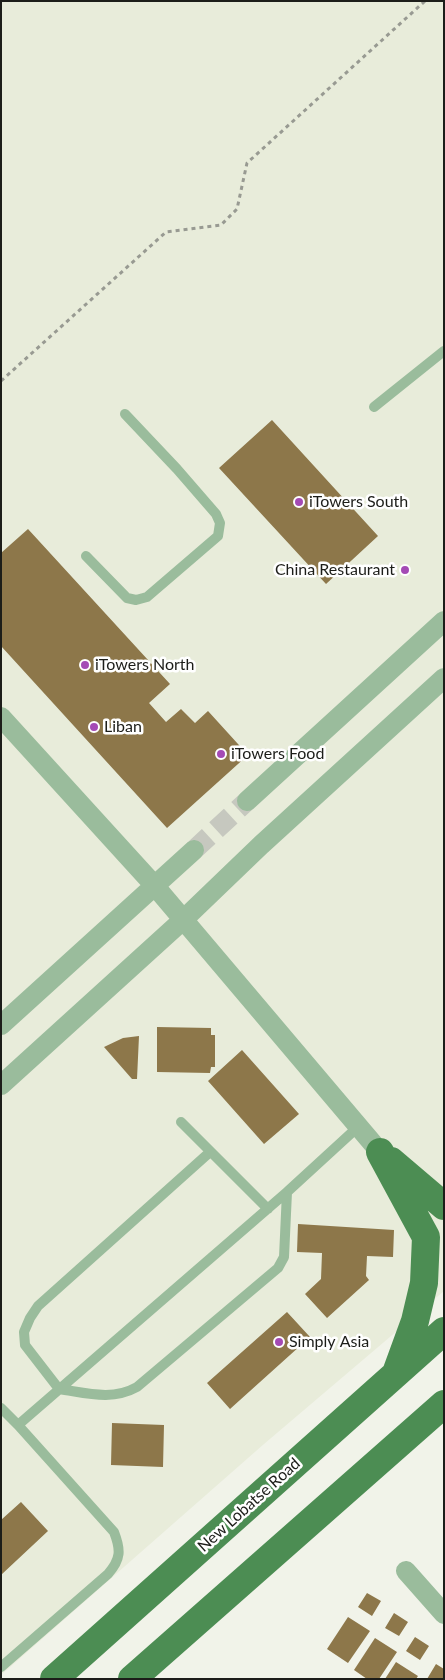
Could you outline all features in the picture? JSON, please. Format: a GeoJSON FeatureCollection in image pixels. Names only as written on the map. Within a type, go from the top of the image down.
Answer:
{"type":"FeatureCollection","features":[{"type":"Feature","properties":{"kind":"main road"},"geometry":{"type":"LineString","coordinates":[[380,1152],[444,1206]]}},
{"type":"Feature","properties":{"kind":"main road"},"geometry":{"type":"LineString","coordinates":[[380,1152],[426,1237],[424,1283],[414,1321],[396,1374]]}},
{"type":"Feature","properties":{"kind":"main road","name":"New Lobatse Road"},"geometry":{"type":"LineString","coordinates":[[54,1679],[444,1331]]}},
{"type":"Feature","properties":{"kind":"main road"},"geometry":{"type":"LineString","coordinates":[[132,1679],[444,1404]]}},
{"type":"Feature","properties":{"kind":"street"},"geometry":{"type":"LineString","coordinates":[[247,801],[444,621]]}},
{"type":"Feature","properties":{"kind":"street"},"geometry":{"type":"LineString","coordinates":[[1,1085],[184,920],[261,845],[444,678]]}},
{"type":"Feature","properties":{"kind":"street"},"geometry":{"type":"LineString","coordinates":[[1,717],[154,885],[380,1152]]}},
{"type":"Feature","properties":{"kind":"street"},"geometry":{"type":"LineString","coordinates":[[1,1025],[194,850]]}},
{"type":"Feature","properties":{"kind":"street"},"geometry":{"type":"LineString","coordinates":[[406,1571],[444,1614]]}},
{"type":"Feature","properties":{"kind":"lane"},"geometry":{"type":"LineString","coordinates":[[374,407],[444,351]]}},
{"type":"Feature","properties":{"kind":"lane"},"geometry":{"type":"LineString","coordinates":[[86,556],[127,598],[136,600],[146,597],[218,536],[220,523],[216,514],[125,414]]}},
{"type":"Feature","properties":{"kind":"lane"},"geometry":{"type":"LineString","coordinates":[[180,1122],[268,1209]]}},
{"type":"Feature","properties":{"kind":"lane"},"geometry":{"type":"LineString","coordinates":[[18,1425],[268,1209],[359,1126]]}},
{"type":"Feature","properties":{"kind":"lane"},"geometry":{"type":"LineString","coordinates":[[210,1152],[38,1306],[30,1318],[24,1332],[25,1345],[59,1389],[110,1396],[125,1393],[137,1387],[278,1268],[284,1257],[287,1192]]}},
{"type":"Feature","properties":{"kind":"lane"},"geometry":{"type":"LineString","coordinates":[[1,1408],[114,1532],[119,1547],[117,1563],[108,1574],[1,1667]]}},
{"type":"Feature","properties":{"kind":"path"},"geometry":{"type":"LineString","coordinates":[[1,381],[166,232],[221,225],[237,209],[247,163],[425,1]]}},
{"type":"Feature","properties":{"kind":"shaded area"},"geometry":{"type":"Polygon","coordinates":[[[1,1],[444,1],[444,1291],[264,1444],[1,1675],[1,1]]]}},
{"type":"Feature","properties":{"kind":"building","name":"iTowers South"},"geometry":{"type":"Polygon","coordinates":[[[272,420],[378,536],[326,584],[219,468],[272,420]]]}},
{"type":"Feature","properties":{"kind":"building","name":"iTowers North"},"geometry":{"type":"Polygon","coordinates":[[[28,529],[170,684],[149,703],[166,722],[181,709],[195,723],[208,711],[248,755],[167,828],[1,646],[1,553],[28,529]]]}},
{"type":"Feature","properties":{"kind":"building"},"geometry":{"type":"Polygon","coordinates":[[[157,1027],[211,1028],[211,1035],[215,1035],[215,1067],[211,1067],[210,1073],[157,1072],[157,1027]]]}},
{"type":"Feature","properties":{"kind":"building"},"geometry":{"type":"Polygon","coordinates":[[[139,1036],[137,1079],[132,1079],[104,1047],[123,1038],[139,1036]]]}},
{"type":"Feature","properties":{"kind":"building"},"geometry":{"type":"Polygon","coordinates":[[[242,1050],[299,1114],[264,1144],[208,1081],[242,1050]]]}},
{"type":"Feature","properties":{"kind":"building"},"geometry":{"type":"Polygon","coordinates":[[[298,1224],[394,1230],[393,1257],[367,1256],[366,1276],[369,1280],[327,1318],[305,1294],[321,1279],[322,1253],[297,1252],[298,1224]]]}},
{"type":"Feature","properties":{"kind":"building"},"geometry":{"type":"Polygon","coordinates":[[[287,1312],[310,1337],[230,1409],[207,1383],[287,1312]]]}},
{"type":"Feature","properties":{"kind":"building"},"geometry":{"type":"Polygon","coordinates":[[[112,1423],[164,1425],[163,1467],[111,1465],[112,1423]]]}},
{"type":"Feature","properties":{"kind":"building"},"geometry":{"type":"Polygon","coordinates":[[[21,1502],[48,1531],[1,1575],[1,1520],[21,1502]]]}},
{"type":"Feature","properties":{"kind":"building"},"geometry":{"type":"Polygon","coordinates":[[[367,1593],[381,1601],[372,1616],[358,1607],[367,1593]]]}},
{"type":"Feature","properties":{"kind":"building"},"geometry":{"type":"Polygon","coordinates":[[[394,1613],[408,1622],[399,1636],[385,1628],[394,1613]]]}},
{"type":"Feature","properties":{"kind":"building"},"geometry":{"type":"Polygon","coordinates":[[[348,1617],[370,1631],[348,1663],[327,1649],[348,1617]]]}},
{"type":"Feature","properties":{"kind":"building"},"geometry":{"type":"Polygon","coordinates":[[[415,1637],[429,1646],[420,1660],[406,1651],[415,1637]]]}},
{"type":"Feature","properties":{"kind":"building"},"geometry":{"type":"Polygon","coordinates":[[[375,1638],[397,1652],[379,1679],[367,1679],[354,1670],[375,1638]]]}},
{"type":"Feature","properties":{"kind":"building"},"geometry":{"type":"Polygon","coordinates":[[[396,1662],[418,1676],[416,1679],[385,1679],[396,1662]]]}},
{"type":"Feature","properties":{"kind":"building"},"geometry":{"type":"Polygon","coordinates":[[[436,1664],[444,1669],[444,1679],[427,1679],[436,1664]]]}},
{"type":"Feature","properties":{"kind":"tunnel"},"geometry":{"type":"LineString","coordinates":[[194,850],[247,801]]}},
{"type":"Feature","properties":{"kind":"place","name":"iTowers South"},"geometry":{"type":"Point","coordinates":[299,502]}},
{"type":"Feature","properties":{"kind":"place","name":"China Restaurant"},"geometry":{"type":"Point","coordinates":[405,570]}},
{"type":"Feature","properties":{"kind":"place","name":"iTowers North"},"geometry":{"type":"Point","coordinates":[85,665]}},
{"type":"Feature","properties":{"kind":"place","name":"Liban"},"geometry":{"type":"Point","coordinates":[94,727]}},
{"type":"Feature","properties":{"kind":"place","name":"iTowers Food"},"geometry":{"type":"Point","coordinates":[221,754]}},
{"type":"Feature","properties":{"kind":"place","name":"Simply Asia"},"geometry":{"type":"Point","coordinates":[279,1342]}}]}
